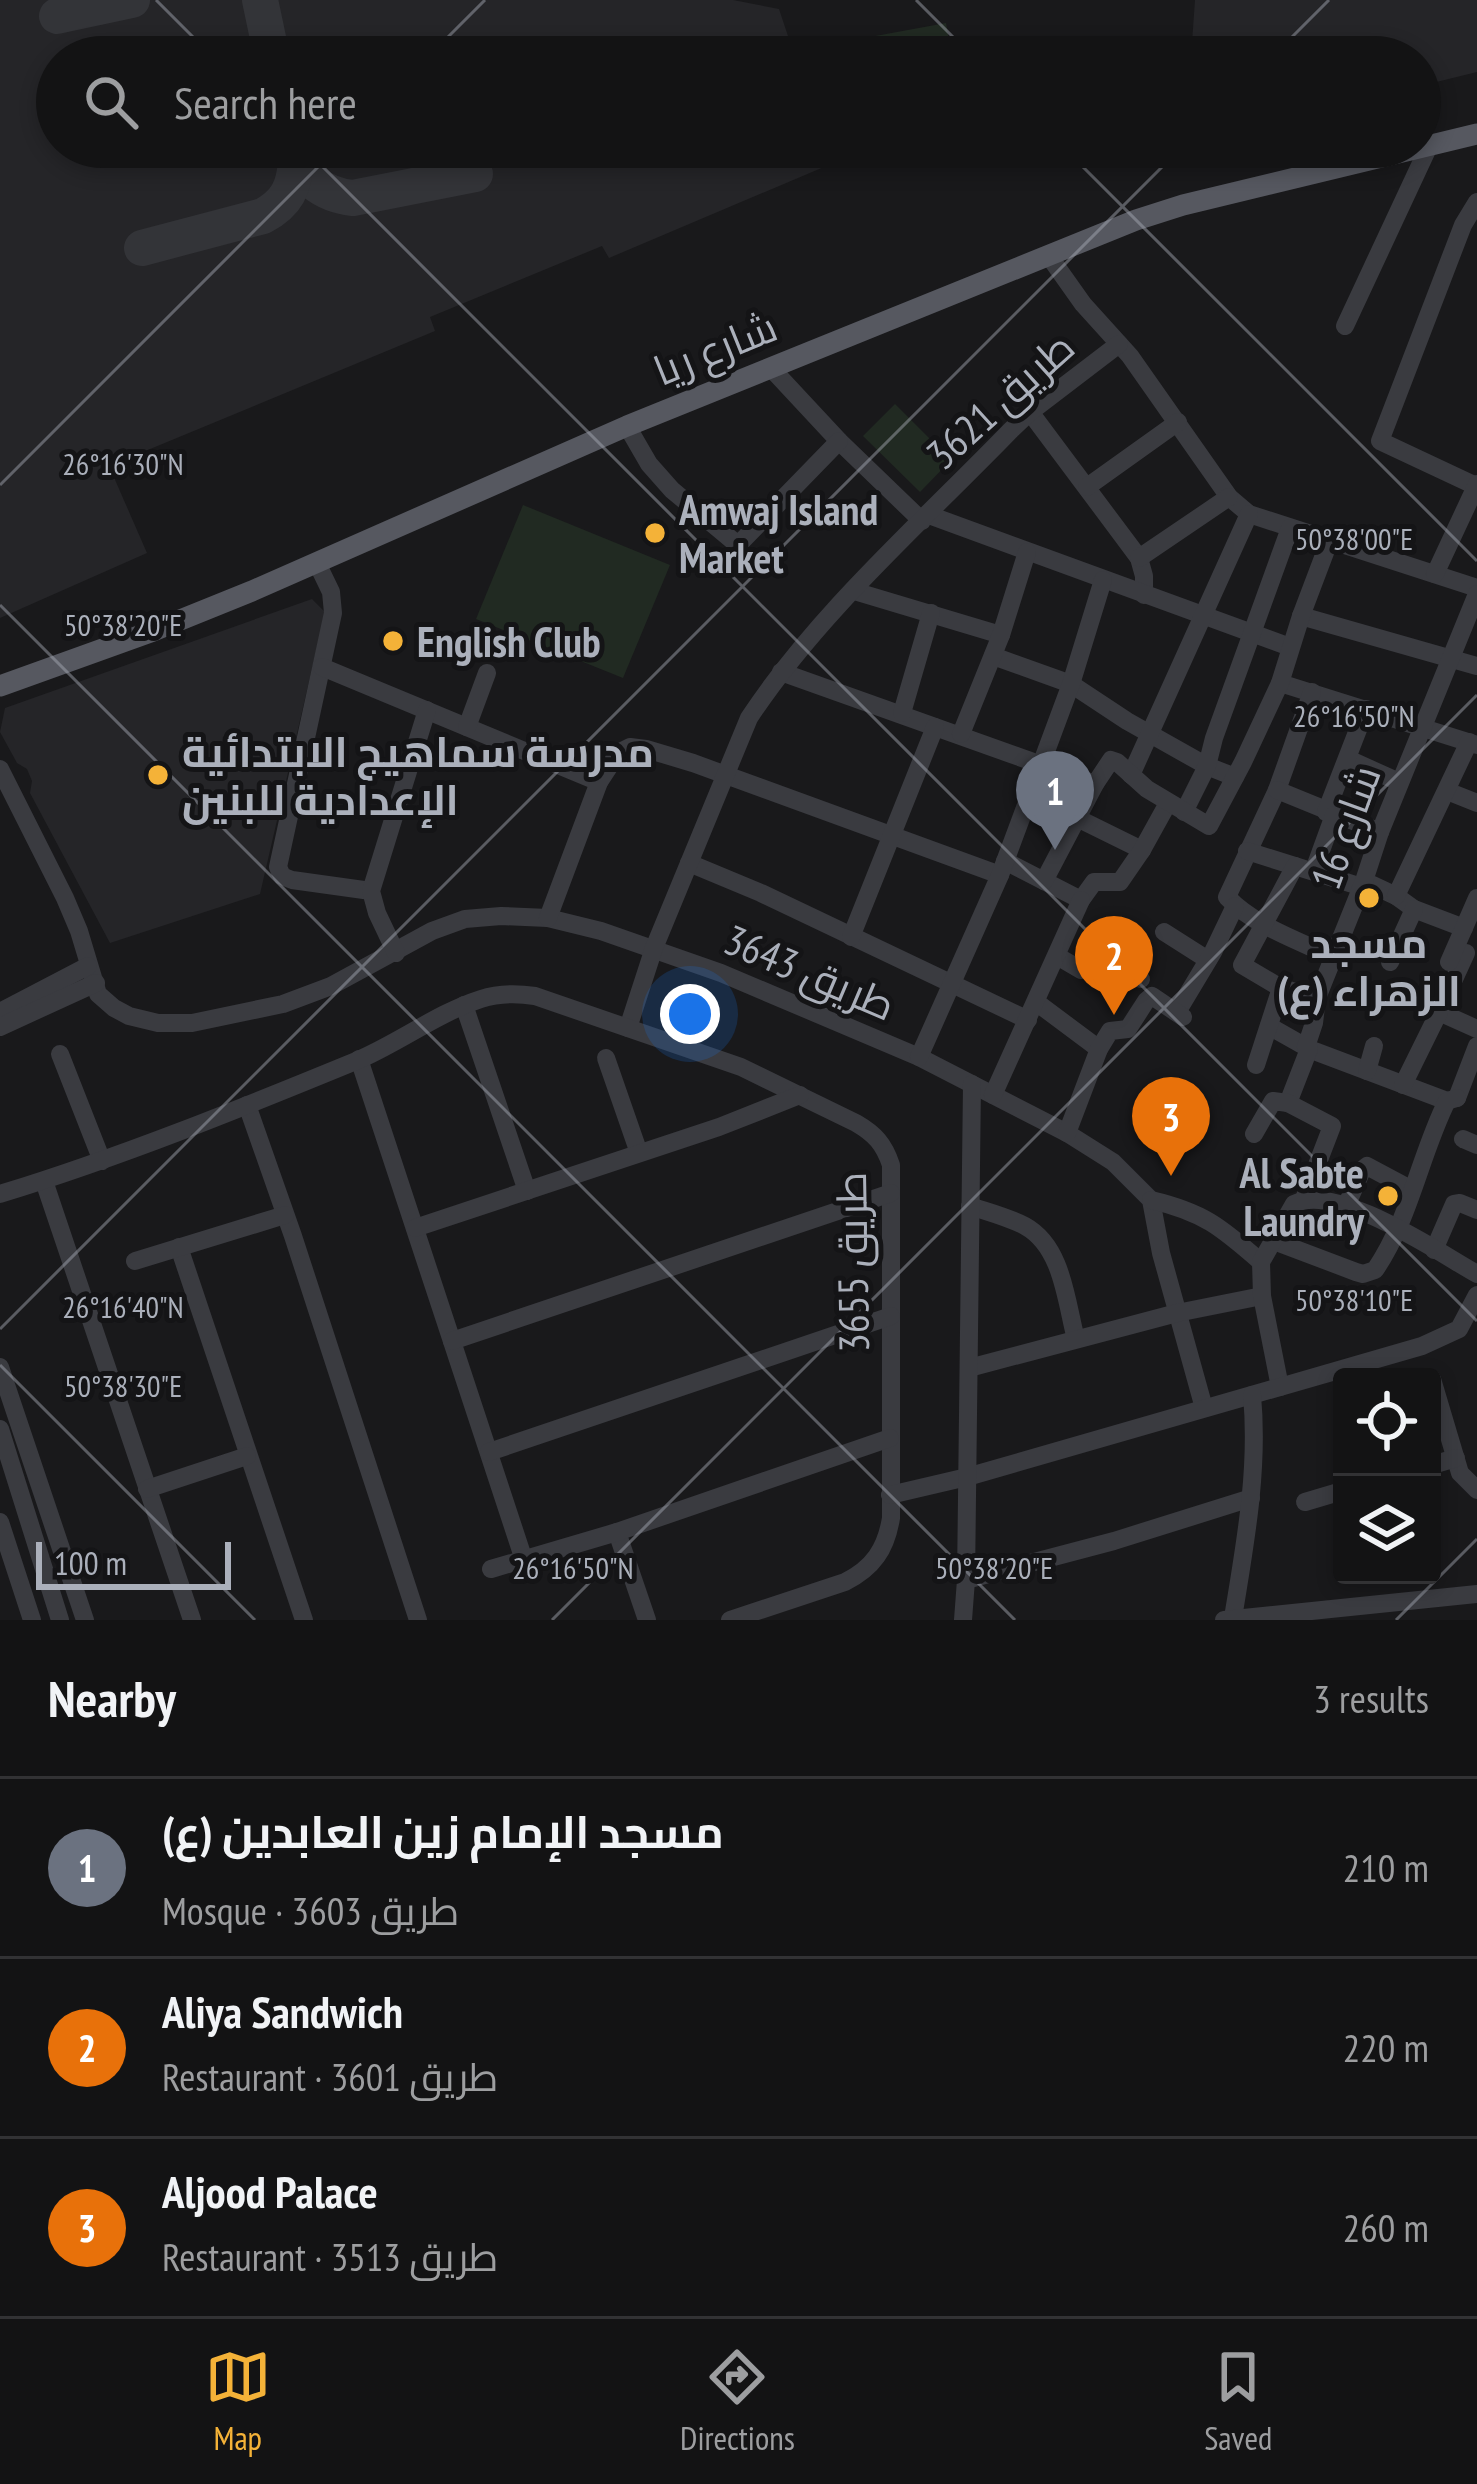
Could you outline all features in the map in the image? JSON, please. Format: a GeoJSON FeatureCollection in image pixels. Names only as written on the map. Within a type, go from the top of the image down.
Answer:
{"type":"FeatureCollection","features":[{"type":"Feature","properties":{"kind":"main road","name":"شارع ريا"},"geometry":{"type":"LineString","coordinates":[[1441,143],[1477,134]]}},
{"type":"Feature","properties":{"kind":"main road","name":"شارع ريا"},"geometry":{"type":"LineString","coordinates":[[0,686],[153,631],[627,426],[1136,220],[1337,168]]}},
{"type":"Feature","properties":{"kind":"street"},"geometry":{"type":"LineString","coordinates":[[1345,326],[1419,168]]}},
{"type":"Feature","properties":{"kind":"street"},"geometry":{"type":"LineString","coordinates":[[1435,574],[1476,485],[1380,441],[1463,225],[1477,202]]}},
{"type":"Feature","properties":{"kind":"street"},"geometry":{"type":"LineString","coordinates":[[1049,256],[1178,422],[1229,497],[1249,514],[1477,591]]}},
{"type":"Feature","properties":{"kind":"street","name":"طريق 3621"},"geometry":{"type":"LineString","coordinates":[[628,1028],[654,948],[748,718],[781,672],[1030,412],[1119,344]]}},
{"type":"Feature","properties":{"kind":"street"},"geometry":{"type":"LineString","coordinates":[[771,368],[839,441],[926,518],[1290,647]]}},
{"type":"Feature","properties":{"kind":"street"},"geometry":{"type":"LineString","coordinates":[[1030,412],[1139,558],[1144,595]]}},
{"type":"Feature","properties":{"kind":"street"},"geometry":{"type":"LineString","coordinates":[[1087,487],[1178,422]]}},
{"type":"Feature","properties":{"kind":"street"},"geometry":{"type":"LineString","coordinates":[[627,426],[649,464],[672,490],[738,545],[839,441]]}},
{"type":"Feature","properties":{"kind":"street"},"geometry":{"type":"LineString","coordinates":[[1139,558],[1229,497]]}},
{"type":"Feature","properties":{"kind":"street"},"geometry":{"type":"LineString","coordinates":[[1131,775],[1249,514]]}},
{"type":"Feature","properties":{"kind":"street"},"geometry":{"type":"LineString","coordinates":[[993,1095],[1081,900],[1094,883],[1120,882],[1207,766],[1290,528]]}},
{"type":"Feature","properties":{"kind":"street"},"geometry":{"type":"LineString","coordinates":[[1044,881],[1111,760],[1209,826],[1280,683],[1329,542]]}},
{"type":"Feature","properties":{"kind":"street"},"geometry":{"type":"LineString","coordinates":[[961,734],[1001,635],[1027,552]]}},
{"type":"Feature","properties":{"kind":"street"},"geometry":{"type":"LineString","coordinates":[[317,562],[331,592],[333,613],[278,867],[282,876],[292,880],[371,891]]}},
{"type":"Feature","properties":{"kind":"street"},"geometry":{"type":"LineString","coordinates":[[919,1057],[1003,868],[1071,684],[1103,580]]}},
{"type":"Feature","properties":{"kind":"street"},"geometry":{"type":"LineString","coordinates":[[854,591],[1001,635]]}},
{"type":"Feature","properties":{"kind":"street","name":"شارع 16"},"geometry":{"type":"LineString","coordinates":[[1254,1134],[1273,1102],[1288,1103],[1308,1048],[1318,998],[1477,591]]}},
{"type":"Feature","properties":{"kind":"street"},"geometry":{"type":"LineString","coordinates":[[902,713],[931,613]]}},
{"type":"Feature","properties":{"kind":"street"},"geometry":{"type":"LineString","coordinates":[[1301,616],[1477,666]]}},
{"type":"Feature","properties":{"kind":"street"},"geometry":{"type":"LineString","coordinates":[[993,656],[1071,684],[1127,721],[1234,778]]}},
{"type":"Feature","properties":{"kind":"street"},"geometry":{"type":"LineString","coordinates":[[322,667],[599,782]]}},
{"type":"Feature","properties":{"kind":"street"},"geometry":{"type":"LineString","coordinates":[[781,672],[1095,784]]}},
{"type":"Feature","properties":{"kind":"street"},"geometry":{"type":"LineString","coordinates":[[467,727],[487,673]]}},
{"type":"Feature","properties":{"kind":"street"},"geometry":{"type":"LineString","coordinates":[[1280,683],[1473,743],[1396,896]]}},
{"type":"Feature","properties":{"kind":"street"},"geometry":{"type":"LineString","coordinates":[[1312,692],[1280,782],[1228,900],[1335,958]]}},
{"type":"Feature","properties":{"kind":"street"},"geometry":{"type":"LineString","coordinates":[[1318,998],[1280,988],[1242,965],[1305,868],[1330,813],[1366,709]]}},
{"type":"Feature","properties":{"kind":"street"},"geometry":{"type":"LineString","coordinates":[[396,952],[371,891],[427,710]]}},
{"type":"Feature","properties":{"kind":"street"},"geometry":{"type":"LineString","coordinates":[[851,937],[935,727]]}},
{"type":"Feature","properties":{"kind":"street"},"geometry":{"type":"LineString","coordinates":[[548,918],[599,782],[618,753],[630,748],[725,774],[891,836],[1044,881],[1081,900]]}},
{"type":"Feature","properties":{"kind":"street"},"geometry":{"type":"LineString","coordinates":[[1246,754],[1330,813],[1380,832]]}},
{"type":"Feature","properties":{"kind":"street"},"geometry":{"type":"LineString","coordinates":[[1348,759],[1399,782]]}},
{"type":"Feature","properties":{"kind":"street"},"geometry":{"type":"LineString","coordinates":[[0,769],[65,898],[92,974]]}},
{"type":"Feature","properties":{"kind":"street"},"geometry":{"type":"LineString","coordinates":[[1447,791],[1477,803]]}},
{"type":"Feature","properties":{"kind":"street"},"geometry":{"type":"LineString","coordinates":[[1077,818],[1142,850]]}},
{"type":"Feature","properties":{"kind":"street"},"geometry":{"type":"LineString","coordinates":[[1247,851],[1363,884],[1396,896],[1414,909],[1469,925]]}},
{"type":"Feature","properties":{"kind":"street"},"geometry":{"type":"LineString","coordinates":[[689,863],[950,985],[1032,1011],[1099,1049]]}},
{"type":"Feature","properties":{"kind":"street"},"geometry":{"type":"LineString","coordinates":[[1403,1085],[1439,1012],[1477,898]]}},
{"type":"Feature","properties":{"kind":"street"},"geometry":{"type":"LineString","coordinates":[[1067,1133],[1110,1031],[1131,1026],[1150,997],[1180,1014],[1235,906]]}},
{"type":"Feature","properties":{"kind":"street"},"geometry":{"type":"LineString","coordinates":[[1390,962],[1414,909]]}},
{"type":"Feature","properties":{"kind":"street","name":"طريق 3643"},"geometry":{"type":"LineString","coordinates":[[92,974],[98,994],[107,1003],[138,1019],[182,1024],[332,986],[432,931],[465,919],[548,918],[721,973],[919,1057],[1067,1133],[1113,1162],[1151,1200]]}},
{"type":"Feature","properties":{"kind":"street"},"geometry":{"type":"LineString","coordinates":[[1164,932],[1208,960]]}},
{"type":"Feature","properties":{"kind":"street"},"geometry":{"type":"LineString","coordinates":[[1058,956],[1081,970],[1111,963],[1141,980]]}},
{"type":"Feature","properties":{"kind":"street"},"geometry":{"type":"LineString","coordinates":[[0,1012],[92,974]]}},
{"type":"Feature","properties":{"kind":"street"},"geometry":{"type":"LineString","coordinates":[[0,1027],[92,974]]}},
{"type":"Feature","properties":{"kind":"street"},"geometry":{"type":"LineString","coordinates":[[1256,1065],[1280,988]]}},
{"type":"Feature","properties":{"kind":"street","name":"طريق 3655"},"geometry":{"type":"LineString","coordinates":[[0,1194],[247,1105],[359,1059],[464,1005],[518,993],[742,1067],[872,1132],[891,1165],[888,1535],[873,1564],[860,1575],[730,1620]]}},
{"type":"Feature","properties":{"kind":"street"},"geometry":{"type":"LineString","coordinates":[[464,1005],[527,1191]]}},
{"type":"Feature","properties":{"kind":"street"},"geometry":{"type":"LineString","coordinates":[[1439,1012],[1477,1029]]}},
{"type":"Feature","properties":{"kind":"street"},"geometry":{"type":"LineString","coordinates":[[1269,1026],[1308,1048],[1403,1085],[1477,1106]]}},
{"type":"Feature","properties":{"kind":"street"},"geometry":{"type":"LineString","coordinates":[[1367,1071],[1373,1046]]}},
{"type":"Feature","properties":{"kind":"street"},"geometry":{"type":"LineString","coordinates":[[1274,1241],[1363,1274],[1376,1270],[1397,1229],[1433,1128],[1477,1046]]}},
{"type":"Feature","properties":{"kind":"street"},"geometry":{"type":"LineString","coordinates":[[60,1054],[102,1161]]}},
{"type":"Feature","properties":{"kind":"street"},"geometry":{"type":"LineString","coordinates":[[606,1058],[639,1153]]}},
{"type":"Feature","properties":{"kind":"street"},"geometry":{"type":"LineString","coordinates":[[359,1059],[524,1560]]}},
{"type":"Feature","properties":{"kind":"street"},"geometry":{"type":"LineString","coordinates":[[962,1620],[972,1084]]}},
{"type":"Feature","properties":{"kind":"street"},"geometry":{"type":"LineString","coordinates":[[415,1228],[719,1127],[800,1095]]}},
{"type":"Feature","properties":{"kind":"street"},"geometry":{"type":"LineString","coordinates":[[1288,1103],[1332,1126],[1304,1199]]}},
{"type":"Feature","properties":{"kind":"street"},"geometry":{"type":"LineString","coordinates":[[247,1105],[418,1620]]}},
{"type":"Feature","properties":{"kind":"street"},"geometry":{"type":"LineString","coordinates":[[1347,1204],[1365,1167],[1412,1190]]}},
{"type":"Feature","properties":{"kind":"street"},"geometry":{"type":"LineString","coordinates":[[44,1180],[192,1620]]}},
{"type":"Feature","properties":{"kind":"street"},"geometry":{"type":"LineString","coordinates":[[452,1341],[891,1193]]}},
{"type":"Feature","properties":{"kind":"street"},"geometry":{"type":"LineString","coordinates":[[1280,1388],[1262,1296],[1262,1262],[1294,1204],[1320,1198],[1347,1204],[1477,1274]]}},
{"type":"Feature","properties":{"kind":"street"},"geometry":{"type":"LineString","coordinates":[[1204,1408],[1151,1200],[1196,1213],[1262,1262]]}},
{"type":"Feature","properties":{"kind":"street"},"geometry":{"type":"LineString","coordinates":[[1434,1250],[1454,1204],[1477,1210]]}},
{"type":"Feature","properties":{"kind":"street"},"geometry":{"type":"LineString","coordinates":[[970,1206],[1028,1227],[1048,1246],[1076,1340]]}},
{"type":"Feature","properties":{"kind":"street"},"geometry":{"type":"LineString","coordinates":[[135,1262],[285,1215]]}},
{"type":"Feature","properties":{"kind":"street"},"geometry":{"type":"LineString","coordinates":[[179,1247],[304,1620]]}},
{"type":"Feature","properties":{"kind":"street"},"geometry":{"type":"LineString","coordinates":[[890,1495],[1422,1346],[1459,1329],[1477,1295]]}},
{"type":"Feature","properties":{"kind":"street"},"geometry":{"type":"LineString","coordinates":[[969,1368],[1177,1312],[1262,1296]]}},
{"type":"Feature","properties":{"kind":"street"},"geometry":{"type":"LineString","coordinates":[[489,1452],[891,1316]]}},
{"type":"Feature","properties":{"kind":"street"},"geometry":{"type":"LineString","coordinates":[[1459,1329],[1477,1342]]}},
{"type":"Feature","properties":{"kind":"street"},"geometry":{"type":"LineString","coordinates":[[1422,1346],[1429,1368]]}},
{"type":"Feature","properties":{"kind":"street"},"geometry":{"type":"LineString","coordinates":[[0,1367],[85,1620]]}},
{"type":"Feature","properties":{"kind":"street"},"geometry":{"type":"LineString","coordinates":[[1252,1395],[1251,1498],[1228,1619],[1477,1594]]}},
{"type":"Feature","properties":{"kind":"street"},"geometry":{"type":"LineString","coordinates":[[1441,1408],[1460,1473],[1477,1490]]}},
{"type":"Feature","properties":{"kind":"street"},"geometry":{"type":"LineString","coordinates":[[0,1429],[60,1620]]}},
{"type":"Feature","properties":{"kind":"street"},"geometry":{"type":"LineString","coordinates":[[491,1569],[617,1532],[890,1438]]}},
{"type":"Feature","properties":{"kind":"street"},"geometry":{"type":"LineString","coordinates":[[147,1490],[248,1456]]}},
{"type":"Feature","properties":{"kind":"street"},"geometry":{"type":"LineString","coordinates":[[1441,1462],[1456,1458]]}},
{"type":"Feature","properties":{"kind":"street"},"geometry":{"type":"LineString","coordinates":[[1305,1502],[1333,1494]]}},
{"type":"Feature","properties":{"kind":"street"},"geometry":{"type":"LineString","coordinates":[[966,1580],[1251,1498]]}},
{"type":"Feature","properties":{"kind":"street"},"geometry":{"type":"LineString","coordinates":[[0,1522],[32,1620]]}},
{"type":"Feature","properties":{"kind":"street"},"geometry":{"type":"LineString","coordinates":[[617,1532],[647,1620]]}},
{"type":"Feature","properties":{"kind":"shaded area"},"geometry":{"type":"Polygon","coordinates":[[[0,0],[733,0],[779,9],[788,36],[36,36],[36,168],[822,168],[609,258],[602,246],[430,317],[435,331],[109,466],[147,553],[0,618],[0,0]]]}},
{"type":"Feature","properties":{"kind":"shaded area"},"geometry":{"type":"Polygon","coordinates":[[[1195,0],[1477,0],[1477,72],[1441,81],[1441,36],[1192,36],[1195,0]]]}},
{"type":"Feature","properties":{"kind":"shaded area"},"geometry":{"type":"Polygon","coordinates":[[[946,23],[948,36],[875,36],[946,23]]]}},
{"type":"Feature","properties":{"kind":"shaded area"},"geometry":{"type":"Polygon","coordinates":[[[895,404],[951,460],[920,492],[863,436],[895,404]]]}},
{"type":"Feature","properties":{"kind":"shaded area"},"geometry":{"type":"Polygon","coordinates":[[[523,505],[670,565],[623,678],[476,619],[523,505]]]}},
{"type":"Feature","properties":{"kind":"shaded area","name":"مدرسة سماهيج الابتدائية الإعدادية للبنين"},"geometry":{"type":"Polygon","coordinates":[[[312,599],[325,612],[260,894],[110,943],[30,793],[27,769],[17,763],[0,732],[5,708],[312,599]]]}},
{"type":"Feature","properties":{"kind":"taxiway"},"geometry":{"type":"LineString","coordinates":[[57,16],[132,0]]}},
{"type":"Feature","properties":{"kind":"taxiway"},"geometry":{"type":"LineString","coordinates":[[260,0],[268,36]]}},
{"type":"Feature","properties":{"kind":"taxiway"},"geometry":{"type":"LineString","coordinates":[[142,248],[263,216],[288,194],[295,168]]}},
{"type":"Feature","properties":{"kind":"taxiway"},"geometry":{"type":"LineString","coordinates":[[301,168],[314,183],[353,198],[475,174]]}},
{"type":"Feature","properties":{"kind":"place","name":"Amwaj Island Market"},"geometry":{"type":"Point","coordinates":[655,533]}},
{"type":"Feature","properties":{"kind":"place","name":"English Club"},"geometry":{"type":"Point","coordinates":[393,641]}},
{"type":"Feature","properties":{"kind":"place","name":"مدرسة سماهيج الابتدائية الإعدادية للبنين"},"geometry":{"type":"Point","coordinates":[158,775]}},
{"type":"Feature","properties":{"kind":"place","name":"مسجد الإمام زين العابدين (ع)"},"geometry":{"type":"Point","coordinates":[1055,850]}},
{"type":"Feature","properties":{"kind":"place","name":"مسجد الزهراء (ع)"},"geometry":{"type":"Point","coordinates":[1369,898]}},
{"type":"Feature","properties":{"kind":"place","name":"Aliya Sandwich"},"geometry":{"type":"Point","coordinates":[1114,1015]}},
{"type":"Feature","properties":{"kind":"place","name":"Aljood Palace"},"geometry":{"type":"Point","coordinates":[1171,1176]}},
{"type":"Feature","properties":{"kind":"place","name":"Al Sabte Laundry"},"geometry":{"type":"Point","coordinates":[1388,1196]}}]}
